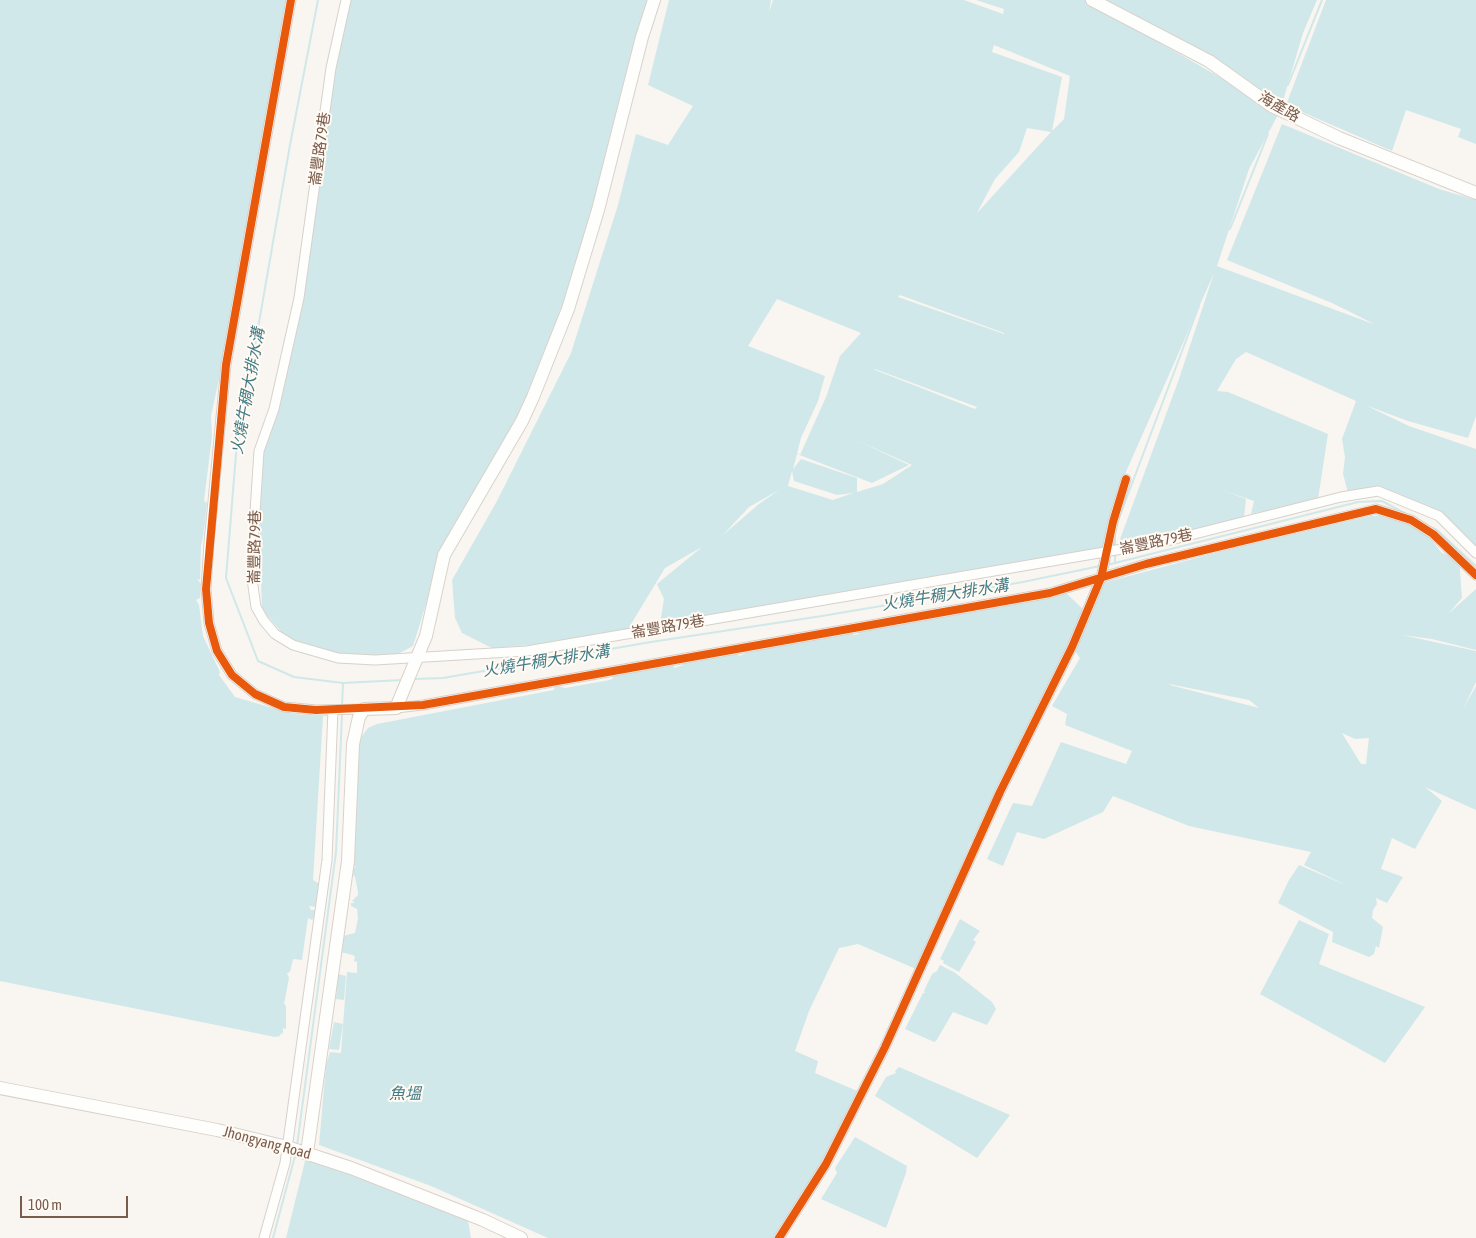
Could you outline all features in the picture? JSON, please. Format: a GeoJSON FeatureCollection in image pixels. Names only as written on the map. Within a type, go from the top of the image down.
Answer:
{"type":"FeatureCollection","features":[{"type":"Feature","properties":{"kind":"street"},"geometry":{"type":"LineString","coordinates":[[291,0],[226,365],[206,590],[209,623],[217,651],[232,675],[254,694],[284,707],[333,710],[423,705],[834,630],[1050,593],[1146,564],[1376,509],[1411,520],[1433,534],[1476,575]]}},
{"type":"Feature","properties":{"kind":"street","name":"崙豐路79巷"},"geometry":{"type":"LineString","coordinates":[[346,0],[331,68],[298,298],[274,409],[259,451],[251,572],[256,607],[264,621],[275,634],[293,645],[338,658],[375,660],[415,656],[527,651],[1163,542],[1341,497],[1378,491],[1439,516],[1476,553]]}},
{"type":"Feature","properties":{"kind":"street"},"geometry":{"type":"LineString","coordinates":[[396,708],[415,656],[426,636],[444,555],[522,421],[568,309],[598,210],[642,37],[654,0]]}},
{"type":"Feature","properties":{"kind":"street","name":"海產路"},"geometry":{"type":"LineString","coordinates":[[1092,0],[1209,61],[1272,106],[1340,138],[1476,193]]}},
{"type":"Feature","properties":{"kind":"street"},"geometry":{"type":"LineString","coordinates":[[779,1238],[826,1164],[885,1047],[1000,792],[1072,647],[1101,578],[1113,522],[1126,479]]}},
{"type":"Feature","properties":{"kind":"street"},"geometry":{"type":"LineString","coordinates":[[307,1153],[348,861],[353,744],[359,717],[364,709]]}},
{"type":"Feature","properties":{"kind":"street"},"geometry":{"type":"LineString","coordinates":[[264,1238],[285,1163],[327,860],[333,710]]}},
{"type":"Feature","properties":{"kind":"street","name":"Jhongyang Road"},"geometry":{"type":"LineString","coordinates":[[0,1088],[217,1130],[287,1147],[351,1168],[483,1220],[522,1238]]}},
{"type":"Feature","properties":{"kind":"water"},"geometry":{"type":"Polygon","coordinates":[[[0,0],[290,0],[251,197],[237,290],[234,291],[229,328],[225,340],[227,342],[211,416],[212,436],[204,501],[207,503],[204,531],[202,529],[204,532],[201,546],[200,580],[197,579],[201,584],[200,598],[196,600],[199,605],[203,636],[220,672],[219,675],[235,697],[293,714],[323,716],[313,880],[318,883],[320,881],[317,907],[309,906],[311,910],[316,910],[315,920],[314,917],[312,920],[308,918],[302,960],[293,959],[290,972],[287,973],[289,978],[284,1004],[286,1006],[286,1029],[283,1028],[283,1034],[281,1033],[280,1036],[275,1037],[0,981],[0,0]]]}},
{"type":"Feature","properties":{"kind":"water"},"geometry":{"type":"Polygon","coordinates":[[[349,0],[654,0],[578,277],[524,404],[435,575],[413,646],[388,659],[326,657],[292,644],[262,610],[259,512],[262,449],[278,408],[332,80],[349,0]]]}},
{"type":"Feature","properties":{"kind":"water"},"geometry":{"type":"Polygon","coordinates":[[[669,0],[771,0],[769,12],[773,0],[964,0],[1003,14],[1004,9],[976,0],[1085,0],[1272,107],[1214,66],[1090,0],[1317,0],[1303,33],[1280,111],[1249,169],[1217,266],[1376,325],[1332,303],[1227,260],[1282,124],[1439,189],[1476,200],[1476,416],[1468,438],[1408,421],[1365,405],[1409,426],[1476,449],[1476,551],[1439,516],[1383,493],[1349,496],[1343,474],[1345,457],[1342,439],[1356,401],[1246,352],[1236,359],[1217,391],[1228,392],[1328,434],[1318,499],[1251,514],[1254,501],[1219,489],[1246,499],[1244,517],[1116,550],[1179,379],[1214,273],[1125,474],[1108,547],[660,624],[664,599],[657,584],[702,547],[665,568],[628,629],[597,635],[595,640],[492,648],[462,633],[455,618],[452,580],[497,501],[571,353],[618,205],[636,134],[668,145],[693,106],[648,85],[669,0]],[[994,45],[992,52],[1062,77],[1052,131],[1064,119],[1070,76],[994,45]],[[1027,128],[1019,152],[995,179],[977,213],[1051,132],[1027,128]],[[900,295],[898,297],[1004,334],[900,295]],[[777,299],[748,346],[825,376],[818,401],[801,438],[797,453],[800,455],[826,397],[840,356],[861,333],[777,299]],[[875,369],[975,409],[977,407],[875,369]],[[856,440],[909,465],[872,483],[797,454],[793,469],[801,459],[857,478],[857,492],[883,484],[912,465],[856,440]],[[792,471],[788,486],[833,500],[853,493],[837,495],[794,481],[792,471]],[[779,490],[749,507],[723,535],[759,504],[779,490]]]}},
{"type":"Feature","properties":{"kind":"water"},"geometry":{"type":"Polygon","coordinates":[[[1326,0],[1476,0],[1476,144],[1458,137],[1461,129],[1406,110],[1392,151],[1286,105],[1326,0]]]}},
{"type":"Feature","properties":{"kind":"water"},"geometry":{"type":"Polygon","coordinates":[[[1371,516],[1379,516],[1421,527],[1442,553],[1459,558],[1462,598],[1448,614],[1476,589],[1476,650],[1432,639],[1402,635],[1476,651],[1476,682],[1463,709],[1476,686],[1476,810],[1425,787],[1442,801],[1415,849],[1392,838],[1381,869],[1403,877],[1387,903],[1376,898],[1377,904],[1373,910],[1372,918],[1383,927],[1379,948],[1376,946],[1374,954],[1369,957],[1332,942],[1333,932],[1278,903],[1299,865],[1348,886],[1304,865],[1311,852],[1189,826],[1113,796],[1103,812],[1044,839],[1017,832],[1003,866],[987,859],[1013,803],[1032,806],[1061,742],[1126,764],[1132,751],[1065,725],[1067,714],[1052,706],[1080,658],[1072,647],[1099,584],[1238,547],[1371,516]],[[1170,685],[1259,708],[1249,700],[1170,685]],[[1342,733],[1361,764],[1366,764],[1369,738],[1355,739],[1342,733]]]}},
{"type":"Feature","properties":{"kind":"water","name":"魚塭"},"geometry":{"type":"Polygon","coordinates":[[[1066,593],[1086,612],[982,843],[971,841],[923,972],[858,944],[839,948],[809,1011],[795,1051],[818,1061],[815,1073],[862,1093],[782,1238],[548,1238],[431,1186],[319,1145],[326,1065],[330,1052],[341,1053],[347,972],[357,973],[355,957],[340,952],[343,936],[355,933],[358,918],[357,909],[351,906],[351,903],[355,903],[352,901],[358,895],[358,892],[355,877],[351,873],[352,868],[356,867],[352,864],[359,740],[368,728],[377,724],[554,690],[555,685],[565,688],[610,680],[613,678],[613,674],[629,671],[632,673],[633,671],[673,663],[674,668],[683,665],[682,662],[738,652],[739,656],[751,651],[851,633],[854,635],[859,634],[859,632],[1066,593]]]}},
{"type":"Feature","properties":{"kind":"water"},"geometry":{"type":"Polygon","coordinates":[[[960,919],[980,931],[973,940],[976,942],[959,972],[943,963],[944,961],[940,959],[960,919]]]}},
{"type":"Feature","properties":{"kind":"water"},"geometry":{"type":"Polygon","coordinates":[[[1299,920],[1329,934],[1319,964],[1425,1007],[1385,1063],[1260,994],[1299,920]]]}},
{"type":"Feature","properties":{"kind":"water"},"geometry":{"type":"Polygon","coordinates":[[[940,965],[954,972],[992,1002],[996,1009],[987,1025],[953,1012],[934,1042],[905,1029],[923,993],[925,993],[924,991],[932,974],[937,971],[940,965]]]}},
{"type":"Feature","properties":{"kind":"water"},"geometry":{"type":"Polygon","coordinates":[[[338,974],[346,976],[344,1000],[336,999],[338,974]]]}},
{"type":"Feature","properties":{"kind":"water"},"geometry":{"type":"Polygon","coordinates":[[[334,1022],[343,1024],[339,1050],[329,1049],[334,1022]]]}},
{"type":"Feature","properties":{"kind":"water"},"geometry":{"type":"Polygon","coordinates":[[[899,1067],[1010,1115],[977,1158],[875,1096],[886,1077],[896,1073],[895,1071],[899,1067]]]}},
{"type":"Feature","properties":{"kind":"water"},"geometry":{"type":"Polygon","coordinates":[[[855,1137],[907,1166],[886,1228],[821,1199],[837,1173],[835,1168],[855,1137]]]}},
{"type":"Feature","properties":{"kind":"water"},"geometry":{"type":"Polygon","coordinates":[[[307,1153],[467,1215],[471,1238],[286,1238],[307,1153]]]}},
{"type":"Feature","properties":{"kind":"waterway","name":"火燒牛稠大排水溝"},"geometry":{"type":"LineString","coordinates":[[318,0],[290,145],[236,454],[226,578],[258,661],[294,677],[343,683],[402,680]]}},
{"type":"Feature","properties":{"kind":"waterway"},"geometry":{"type":"LineString","coordinates":[[1288,85],[1322,0]]}},
{"type":"Feature","properties":{"kind":"waterway"},"geometry":{"type":"LineString","coordinates":[[1230,229],[1268,134]]}},
{"type":"Feature","properties":{"kind":"waterway"},"geometry":{"type":"LineString","coordinates":[[1116,526],[1199,306]]}},
{"type":"Feature","properties":{"kind":"waterway","name":"火燒牛稠大排水溝"},"geometry":{"type":"LineString","coordinates":[[1107,565],[1358,502],[1382,501],[1406,514]]}},
{"type":"Feature","properties":{"kind":"waterway","name":"火燒牛稠大排水溝"},"geometry":{"type":"LineString","coordinates":[[1428,526],[1437,530],[1476,566]]}},
{"type":"Feature","properties":{"kind":"waterway"},"geometry":{"type":"LineString","coordinates":[[1115,530],[1115,548]]}},
{"type":"Feature","properties":{"kind":"waterway"},"geometry":{"type":"LineString","coordinates":[[1115,553],[1115,563]]}},
{"type":"Feature","properties":{"kind":"waterway","name":"火燒牛稠大排水溝"},"geometry":{"type":"LineString","coordinates":[[414,679],[443,678],[651,642],[822,616],[1023,582],[1100,566]]}},
{"type":"Feature","properties":{"kind":"waterway"},"geometry":{"type":"LineString","coordinates":[[342,706],[343,684]]}},
{"type":"Feature","properties":{"kind":"waterway"},"geometry":{"type":"LineString","coordinates":[[297,1146],[336,852],[342,714]]}},
{"type":"Feature","properties":{"kind":"waterway"},"geometry":{"type":"LineString","coordinates":[[273,1238],[295,1156]]}},
{"type":"Feature","properties":{"kind":"cycle path"},"geometry":{"type":"LineString","coordinates":[[291,0],[226,365],[206,589],[209,623],[217,651],[232,675],[255,694],[284,707],[316,710],[423,705],[1050,593],[1146,564],[1376,509],[1411,520],[1433,534],[1476,575]]}},
{"type":"Feature","properties":{"kind":"cycle path"},"geometry":{"type":"LineString","coordinates":[[779,1238],[826,1164],[885,1047],[1000,792],[1072,647],[1101,578],[1113,522],[1126,479]]}}]}
